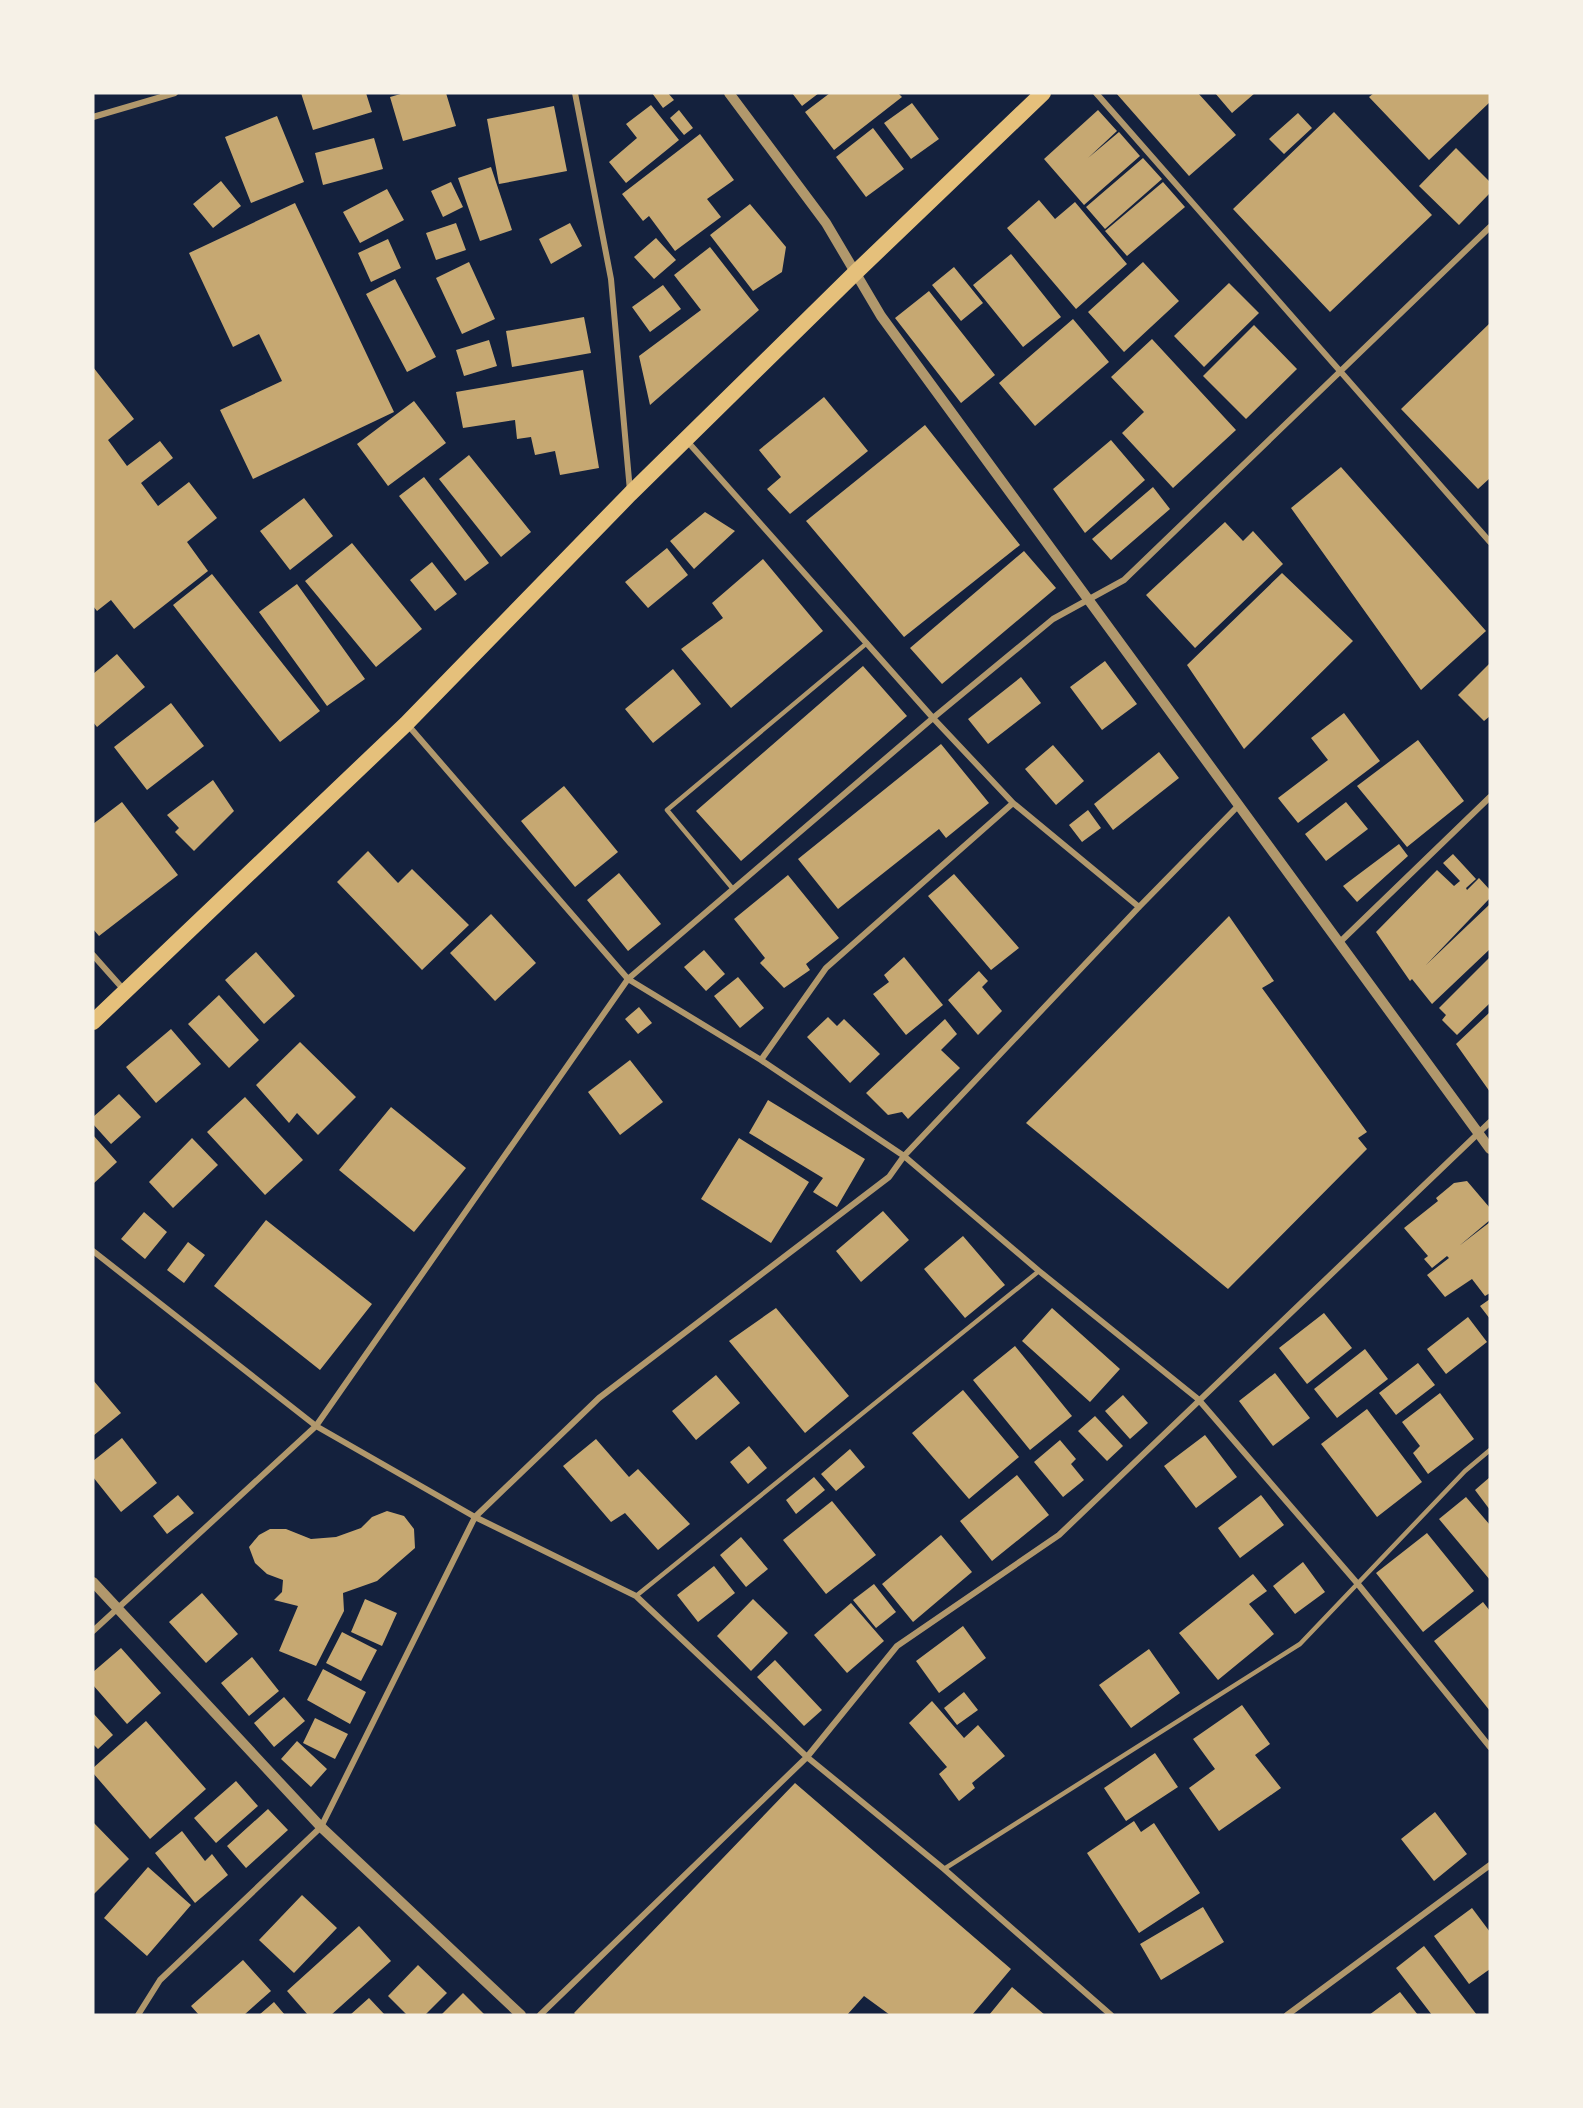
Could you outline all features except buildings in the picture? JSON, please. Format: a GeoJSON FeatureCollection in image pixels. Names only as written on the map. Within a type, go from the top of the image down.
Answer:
{"type":"FeatureCollection","features":[{"type":"Feature","properties":{"kind":"highway"},"geometry":{"type":"LineString","coordinates":[[93,1022],[124,990],[406,724],[630,494],[855,273],[1043,93]]}},
{"type":"Feature","properties":{"kind":"street"},"geometry":{"type":"LineString","coordinates":[[93,117],[175,93]]}},
{"type":"Feature","properties":{"kind":"street"},"geometry":{"type":"LineString","coordinates":[[575,93],[611,279],[630,494]]}},
{"type":"Feature","properties":{"kind":"street"},"geometry":{"type":"LineString","coordinates":[[729,93],[826,223],[881,316],[1341,942],[1490,1149]]}},
{"type":"Feature","properties":{"kind":"street"},"geometry":{"type":"LineString","coordinates":[[1096,93],[1490,542]]}},
{"type":"Feature","properties":{"kind":"street"},"geometry":{"type":"LineString","coordinates":[[93,1630],[316,1426],[628,979],[933,718],[1053,619],[1124,580],[1343,372],[1490,227]]}},
{"type":"Feature","properties":{"kind":"street"},"geometry":{"type":"LineString","coordinates":[[686,440],[933,718],[1013,803],[1139,907]]}},
{"type":"Feature","properties":{"kind":"street"},"geometry":{"type":"LineString","coordinates":[[406,724],[628,979],[761,1060],[904,1155],[1039,1271],[1198,1399],[1357,1583],[1490,1747]]}},
{"type":"Feature","properties":{"kind":"street"},"geometry":{"type":"LineString","coordinates":[[1341,942],[1490,797]]}},
{"type":"Feature","properties":{"kind":"street"},"geometry":{"type":"LineString","coordinates":[[761,1060],[826,968],[1013,803]]}},
{"type":"Feature","properties":{"kind":"street"},"geometry":{"type":"LineString","coordinates":[[138,2015],[160,1980],[321,1827],[475,1518],[599,1398],[890,1176],[904,1155],[1139,907],[1240,805]]}},
{"type":"Feature","properties":{"kind":"street"},"geometry":{"type":"LineString","coordinates":[[93,955],[124,990]]}},
{"type":"Feature","properties":{"kind":"street"},"geometry":{"type":"LineString","coordinates":[[540,2015],[807,1757],[897,1646],[1059,1535],[1198,1399],[1490,1122]]}},
{"type":"Feature","properties":{"kind":"street"},"geometry":{"type":"LineString","coordinates":[[93,1251],[316,1426],[475,1518],[636,1596],[807,1757],[944,1869],[1111,2015]]}},
{"type":"Feature","properties":{"kind":"street"},"geometry":{"type":"LineString","coordinates":[[93,1582],[321,1827],[521,2015]]}},
{"type":"Feature","properties":{"kind":"street"},"geometry":{"type":"LineString","coordinates":[[1287,2015],[1490,1865]]}},
{"type":"Feature","properties":{"kind":"lane"},"geometry":{"type":"LineString","coordinates":[[734,889],[667,810],[867,643]]}},
{"type":"Feature","properties":{"kind":"lane"},"geometry":{"type":"LineString","coordinates":[[636,1596],[1039,1271]]}},
{"type":"Feature","properties":{"kind":"lane"},"geometry":{"type":"LineString","coordinates":[[944,1869],[1300,1644],[1465,1471],[1490,1450]]}}]}
